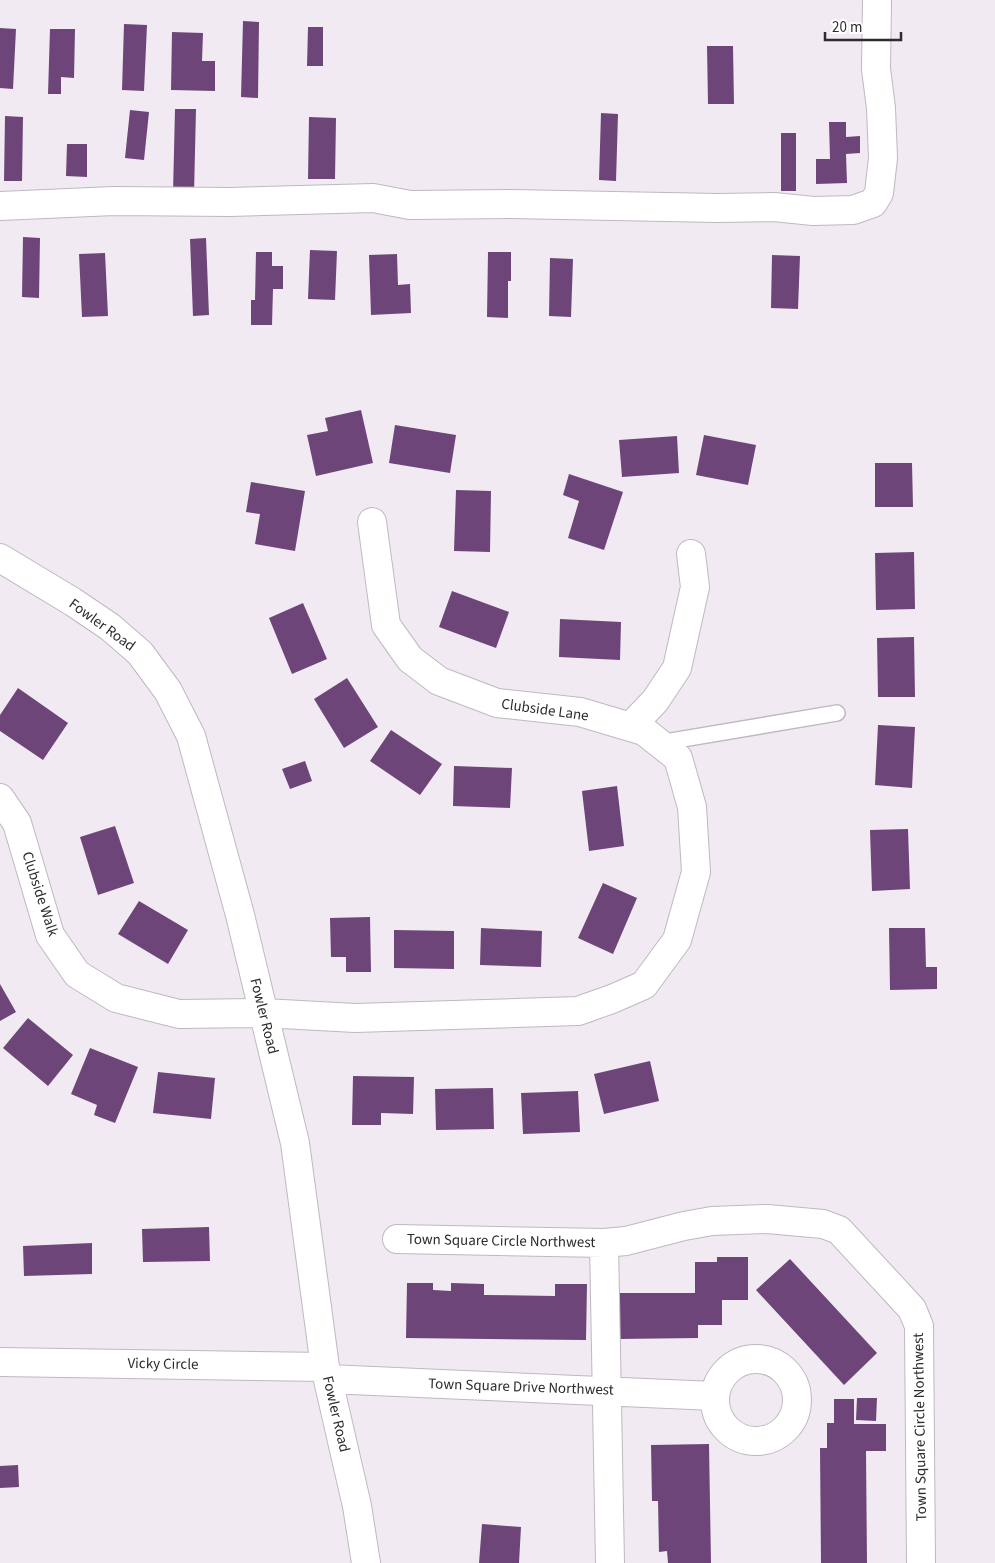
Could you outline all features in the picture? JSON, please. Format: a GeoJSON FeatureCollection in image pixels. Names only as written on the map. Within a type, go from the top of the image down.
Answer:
{"type":"FeatureCollection","features":[{"type":"Feature","properties":{"kind":"street"},"geometry":{"type":"LineString","coordinates":[[0,206],[114,202],[230,202],[373,198],[410,205],[511,204],[717,208],[774,207],[813,211],[853,210],[873,203],[879,194],[884,158],[876,69],[877,0]]}},
{"type":"Feature","properties":{"kind":"street","name":"Clubside Lane"},"geometry":{"type":"LineString","coordinates":[[264,1013],[355,1018],[578,1010],[612,999],[644,985],[677,940],[696,872],[692,807],[678,758],[644,731],[580,712],[497,703],[439,680],[410,659],[386,625],[372,522]]}},
{"type":"Feature","properties":{"kind":"street"},"geometry":{"type":"LineString","coordinates":[[630,727],[655,701],[677,668],[695,587],[691,554]]}},
{"type":"Feature","properties":{"kind":"street","name":"Fowler Road"},"geometry":{"type":"LineString","coordinates":[[0,558],[73,602],[110,628],[140,653],[168,691],[191,736],[240,915],[295,1143],[327,1373],[358,1506],[366,1563]]}},
{"type":"Feature","properties":{"kind":"street","name":"Clubside Walk"},"geometry":{"type":"LineString","coordinates":[[0,798],[17,823],[50,935],[77,974],[116,998],[179,1014],[264,1013]]}},
{"type":"Feature","properties":{"kind":"street","name":"Town Square Circle Northwest"},"geometry":{"type":"LineString","coordinates":[[397,1238],[604,1243],[626,1241],[712,1221],[767,1219],[824,1224],[839,1230],[912,1309],[919,1326],[921,1563]]}},
{"type":"Feature","properties":{"kind":"street","name":"Town Square Circle Northwest"},"geometry":{"type":"LineString","coordinates":[[604,1243],[610,1563]]}},
{"type":"Feature","properties":{"kind":"street","name":"Vicky Circle"},"geometry":{"type":"LineString","coordinates":[[0,1362],[327,1373]]}},
{"type":"Feature","properties":{"kind":"street","name":"Town Square Drive Northwest"},"geometry":{"type":"LineString","coordinates":[[327,1373],[714,1396]]}},
{"type":"Feature","properties":{"kind":"lane"},"geometry":{"type":"LineString","coordinates":[[659,743],[837,713]]}},
{"type":"Feature","properties":{"kind":"building"},"geometry":{"type":"Polygon","coordinates":[[[243,21],[259,22],[258,98],[241,97],[243,21]]]}},
{"type":"Feature","properties":{"kind":"building"},"geometry":{"type":"Polygon","coordinates":[[[124,24],[147,25],[144,91],[122,90],[124,24]]]}},
{"type":"Feature","properties":{"kind":"building"},"geometry":{"type":"Polygon","coordinates":[[[308,27],[323,27],[323,66],[307,66],[308,27]]]}},
{"type":"Feature","properties":{"kind":"building"},"geometry":{"type":"Polygon","coordinates":[[[0,28],[16,29],[13,89],[0,88],[0,28]]]}},
{"type":"Feature","properties":{"kind":"building"},"geometry":{"type":"Polygon","coordinates":[[[50,29],[75,29],[74,78],[61,77],[61,94],[48,94],[50,29]]]}},
{"type":"Feature","properties":{"kind":"building"},"geometry":{"type":"Polygon","coordinates":[[[172,32],[203,33],[202,61],[215,61],[215,91],[171,90],[172,32]]]}},
{"type":"Feature","properties":{"kind":"building"},"geometry":{"type":"Polygon","coordinates":[[[707,46],[733,46],[734,104],[708,104],[707,46]]]}},
{"type":"Feature","properties":{"kind":"building"},"geometry":{"type":"Polygon","coordinates":[[[175,109],[196,109],[194,194],[173,193],[175,109]]]}},
{"type":"Feature","properties":{"kind":"building"},"geometry":{"type":"Polygon","coordinates":[[[130,110],[149,112],[144,160],[125,158],[130,110]]]}},
{"type":"Feature","properties":{"kind":"building"},"geometry":{"type":"Polygon","coordinates":[[[601,113],[618,114],[616,181],[599,180],[601,113]]]}},
{"type":"Feature","properties":{"kind":"building"},"geometry":{"type":"Polygon","coordinates":[[[5,116],[23,117],[22,181],[4,181],[5,116]]]}},
{"type":"Feature","properties":{"kind":"building"},"geometry":{"type":"Polygon","coordinates":[[[309,117],[336,118],[335,179],[308,179],[309,117]]]}},
{"type":"Feature","properties":{"kind":"building"},"geometry":{"type":"Polygon","coordinates":[[[829,122],[846,122],[846,137],[860,136],[860,153],[846,154],[847,183],[816,184],[816,159],[830,159],[829,122]]]}},
{"type":"Feature","properties":{"kind":"building"},"geometry":{"type":"Polygon","coordinates":[[[781,133],[796,133],[796,191],[781,191],[781,133]]]}},
{"type":"Feature","properties":{"kind":"building"},"geometry":{"type":"Polygon","coordinates":[[[67,144],[87,144],[87,177],[66,176],[67,144]]]}},
{"type":"Feature","properties":{"kind":"building"},"geometry":{"type":"Polygon","coordinates":[[[23,237],[40,238],[39,298],[22,297],[23,237]]]}},
{"type":"Feature","properties":{"kind":"building"},"geometry":{"type":"Polygon","coordinates":[[[206,238],[209,315],[193,316],[190,239],[206,238]]]}},
{"type":"Feature","properties":{"kind":"building"},"geometry":{"type":"Polygon","coordinates":[[[310,250],[337,251],[335,300],[308,299],[310,250]]]}},
{"type":"Feature","properties":{"kind":"building"},"geometry":{"type":"Polygon","coordinates":[[[256,252],[272,252],[272,266],[283,266],[283,289],[273,289],[272,325],[251,325],[251,300],[255,300],[256,252]]]}},
{"type":"Feature","properties":{"kind":"building"},"geometry":{"type":"Polygon","coordinates":[[[488,252],[511,252],[511,281],[508,281],[508,318],[487,317],[488,252]]]}},
{"type":"Feature","properties":{"kind":"building"},"geometry":{"type":"Polygon","coordinates":[[[105,253],[108,316],[82,317],[79,254],[105,253]]]}},
{"type":"Feature","properties":{"kind":"building"},"geometry":{"type":"Polygon","coordinates":[[[397,254],[398,285],[410,284],[411,313],[371,315],[369,255],[397,254]]]}},
{"type":"Feature","properties":{"kind":"building"},"geometry":{"type":"Polygon","coordinates":[[[772,255],[800,256],[798,309],[771,308],[772,255]]]}},
{"type":"Feature","properties":{"kind":"building"},"geometry":{"type":"Polygon","coordinates":[[[550,258],[573,259],[571,317],[549,316],[550,258]]]}},
{"type":"Feature","properties":{"kind":"building"},"geometry":{"type":"Polygon","coordinates":[[[361,410],[373,463],[316,476],[307,435],[328,431],[325,418],[361,410]]]}},
{"type":"Feature","properties":{"kind":"building"},"geometry":{"type":"Polygon","coordinates":[[[395,425],[456,435],[450,473],[389,463],[395,425]]]}},
{"type":"Feature","properties":{"kind":"building"},"geometry":{"type":"Polygon","coordinates":[[[704,435],[756,445],[748,485],[696,475],[704,435]]]}},
{"type":"Feature","properties":{"kind":"building"},"geometry":{"type":"Polygon","coordinates":[[[677,436],[679,473],[622,477],[619,440],[677,436]]]}},
{"type":"Feature","properties":{"kind":"building"},"geometry":{"type":"Polygon","coordinates":[[[875,463],[912,463],[913,507],[875,507],[875,463]]]}},
{"type":"Feature","properties":{"kind":"building"},"geometry":{"type":"Polygon","coordinates":[[[569,474],[623,492],[604,550],[568,538],[579,501],[563,495],[569,474]]]}},
{"type":"Feature","properties":{"kind":"building"},"geometry":{"type":"Polygon","coordinates":[[[251,482],[305,491],[295,551],[255,544],[260,514],[246,512],[251,482]]]}},
{"type":"Feature","properties":{"kind":"building"},"geometry":{"type":"Polygon","coordinates":[[[456,490],[491,491],[490,552],[454,551],[456,490]]]}},
{"type":"Feature","properties":{"kind":"building"},"geometry":{"type":"Polygon","coordinates":[[[914,552],[915,609],[876,610],[875,553],[914,552]]]}},
{"type":"Feature","properties":{"kind":"building"},"geometry":{"type":"Polygon","coordinates":[[[452,591],[509,612],[496,648],[439,627],[452,591]]]}},
{"type":"Feature","properties":{"kind":"building"},"geometry":{"type":"Polygon","coordinates":[[[303,603],[327,659],[292,674],[269,618],[303,603]]]}},
{"type":"Feature","properties":{"kind":"building"},"geometry":{"type":"Polygon","coordinates":[[[560,619],[621,622],[620,660],[559,657],[560,619]]]}},
{"type":"Feature","properties":{"kind":"building"},"geometry":{"type":"Polygon","coordinates":[[[914,637],[915,697],[878,697],[877,638],[914,637]]]}},
{"type":"Feature","properties":{"kind":"building"},"geometry":{"type":"Polygon","coordinates":[[[347,678],[378,727],[344,748],[314,699],[347,678]]]}},
{"type":"Feature","properties":{"kind":"building"},"geometry":{"type":"Polygon","coordinates":[[[18,688],[68,723],[43,760],[0,731],[0,715],[18,688]]]}},
{"type":"Feature","properties":{"kind":"building"},"geometry":{"type":"Polygon","coordinates":[[[878,725],[915,727],[912,788],[875,785],[878,725]]]}},
{"type":"Feature","properties":{"kind":"building"},"geometry":{"type":"Polygon","coordinates":[[[391,730],[442,764],[420,795],[370,761],[391,730]]]}},
{"type":"Feature","properties":{"kind":"building"},"geometry":{"type":"Polygon","coordinates":[[[305,761],[312,781],[290,789],[282,769],[305,761]]]}},
{"type":"Feature","properties":{"kind":"building"},"geometry":{"type":"Polygon","coordinates":[[[454,766],[512,768],[510,808],[453,806],[454,766]]]}},
{"type":"Feature","properties":{"kind":"building"},"geometry":{"type":"Polygon","coordinates":[[[617,786],[624,846],[589,851],[582,791],[617,786]]]}},
{"type":"Feature","properties":{"kind":"building"},"geometry":{"type":"Polygon","coordinates":[[[115,826],[134,883],[98,895],[80,837],[115,826]]]}},
{"type":"Feature","properties":{"kind":"building"},"geometry":{"type":"Polygon","coordinates":[[[908,829],[910,889],[872,891],[870,830],[908,829]]]}},
{"type":"Feature","properties":{"kind":"building"},"geometry":{"type":"Polygon","coordinates":[[[603,883],[637,898],[613,954],[578,938],[603,883]]]}},
{"type":"Feature","properties":{"kind":"building"},"geometry":{"type":"Polygon","coordinates":[[[139,901],[188,930],[168,964],[118,934],[139,901]]]}},
{"type":"Feature","properties":{"kind":"building"},"geometry":{"type":"Polygon","coordinates":[[[370,917],[371,972],[346,972],[346,957],[331,957],[330,918],[370,917]]]}},
{"type":"Feature","properties":{"kind":"building"},"geometry":{"type":"Polygon","coordinates":[[[481,928],[542,931],[541,967],[480,965],[481,928]]]}},
{"type":"Feature","properties":{"kind":"building"},"geometry":{"type":"Polygon","coordinates":[[[889,928],[925,928],[926,967],[937,967],[937,989],[890,990],[889,928]]]}},
{"type":"Feature","properties":{"kind":"building"},"geometry":{"type":"Polygon","coordinates":[[[394,930],[454,931],[454,969],[394,968],[394,930]]]}},
{"type":"Feature","properties":{"kind":"building"},"geometry":{"type":"Polygon","coordinates":[[[0,984],[16,1012],[0,1021],[0,984]]]}},
{"type":"Feature","properties":{"kind":"building"},"geometry":{"type":"Polygon","coordinates":[[[28,1018],[73,1055],[48,1086],[3,1048],[28,1018]]]}},
{"type":"Feature","properties":{"kind":"building"},"geometry":{"type":"Polygon","coordinates":[[[90,1048],[138,1067],[115,1123],[94,1115],[97,1105],[71,1094],[90,1048]]]}},
{"type":"Feature","properties":{"kind":"building"},"geometry":{"type":"Polygon","coordinates":[[[650,1061],[659,1101],[604,1114],[594,1074],[650,1061]]]}},
{"type":"Feature","properties":{"kind":"building"},"geometry":{"type":"Polygon","coordinates":[[[158,1072],[215,1078],[211,1119],[153,1113],[158,1072]]]}},
{"type":"Feature","properties":{"kind":"building"},"geometry":{"type":"Polygon","coordinates":[[[353,1076],[414,1077],[413,1114],[381,1113],[381,1125],[352,1125],[353,1076]]]}},
{"type":"Feature","properties":{"kind":"building"},"geometry":{"type":"Polygon","coordinates":[[[493,1088],[494,1129],[436,1130],[435,1089],[493,1088]]]}},
{"type":"Feature","properties":{"kind":"building"},"geometry":{"type":"Polygon","coordinates":[[[578,1091],[580,1132],[523,1134],[521,1093],[578,1091]]]}},
{"type":"Feature","properties":{"kind":"building"},"geometry":{"type":"Polygon","coordinates":[[[209,1227],[210,1261],[143,1262],[142,1229],[209,1227]]]}},
{"type":"Feature","properties":{"kind":"building"},"geometry":{"type":"Polygon","coordinates":[[[92,1243],[92,1274],[24,1276],[23,1246],[92,1243]]]}},
{"type":"Feature","properties":{"kind":"building"},"geometry":{"type":"Polygon","coordinates":[[[717,1257],[748,1257],[748,1300],[722,1300],[722,1325],[698,1325],[698,1338],[618,1339],[618,1293],[695,1293],[695,1262],[717,1262],[717,1257]]]}},
{"type":"Feature","properties":{"kind":"building"},"geometry":{"type":"Polygon","coordinates":[[[790,1259],[877,1353],[844,1385],[756,1290],[790,1259]]]}},
{"type":"Feature","properties":{"kind":"building"},"geometry":{"type":"Polygon","coordinates":[[[407,1283],[433,1283],[433,1290],[451,1291],[451,1283],[484,1284],[484,1295],[555,1296],[555,1284],[587,1284],[586,1340],[406,1338],[407,1283]]]}},
{"type":"Feature","properties":{"kind":"building"},"geometry":{"type":"Polygon","coordinates":[[[857,1398],[877,1398],[876,1421],[856,1420],[857,1398]]]}},
{"type":"Feature","properties":{"kind":"building"},"geometry":{"type":"Polygon","coordinates":[[[834,1399],[854,1399],[854,1424],[886,1424],[886,1451],[866,1451],[867,1563],[821,1563],[820,1448],[827,1448],[827,1423],[834,1423],[834,1399]]]}},
{"type":"Feature","properties":{"kind":"building"},"geometry":{"type":"Polygon","coordinates":[[[709,1444],[711,1563],[668,1563],[667,1551],[659,1552],[658,1501],[652,1501],[651,1445],[709,1444]]]}},
{"type":"Feature","properties":{"kind":"building"},"geometry":{"type":"Polygon","coordinates":[[[18,1465],[19,1487],[0,1488],[0,1466],[18,1465]]]}},
{"type":"Feature","properties":{"kind":"building"},"geometry":{"type":"Polygon","coordinates":[[[482,1524],[521,1527],[519,1563],[479,1563],[482,1524]]]}}]}
